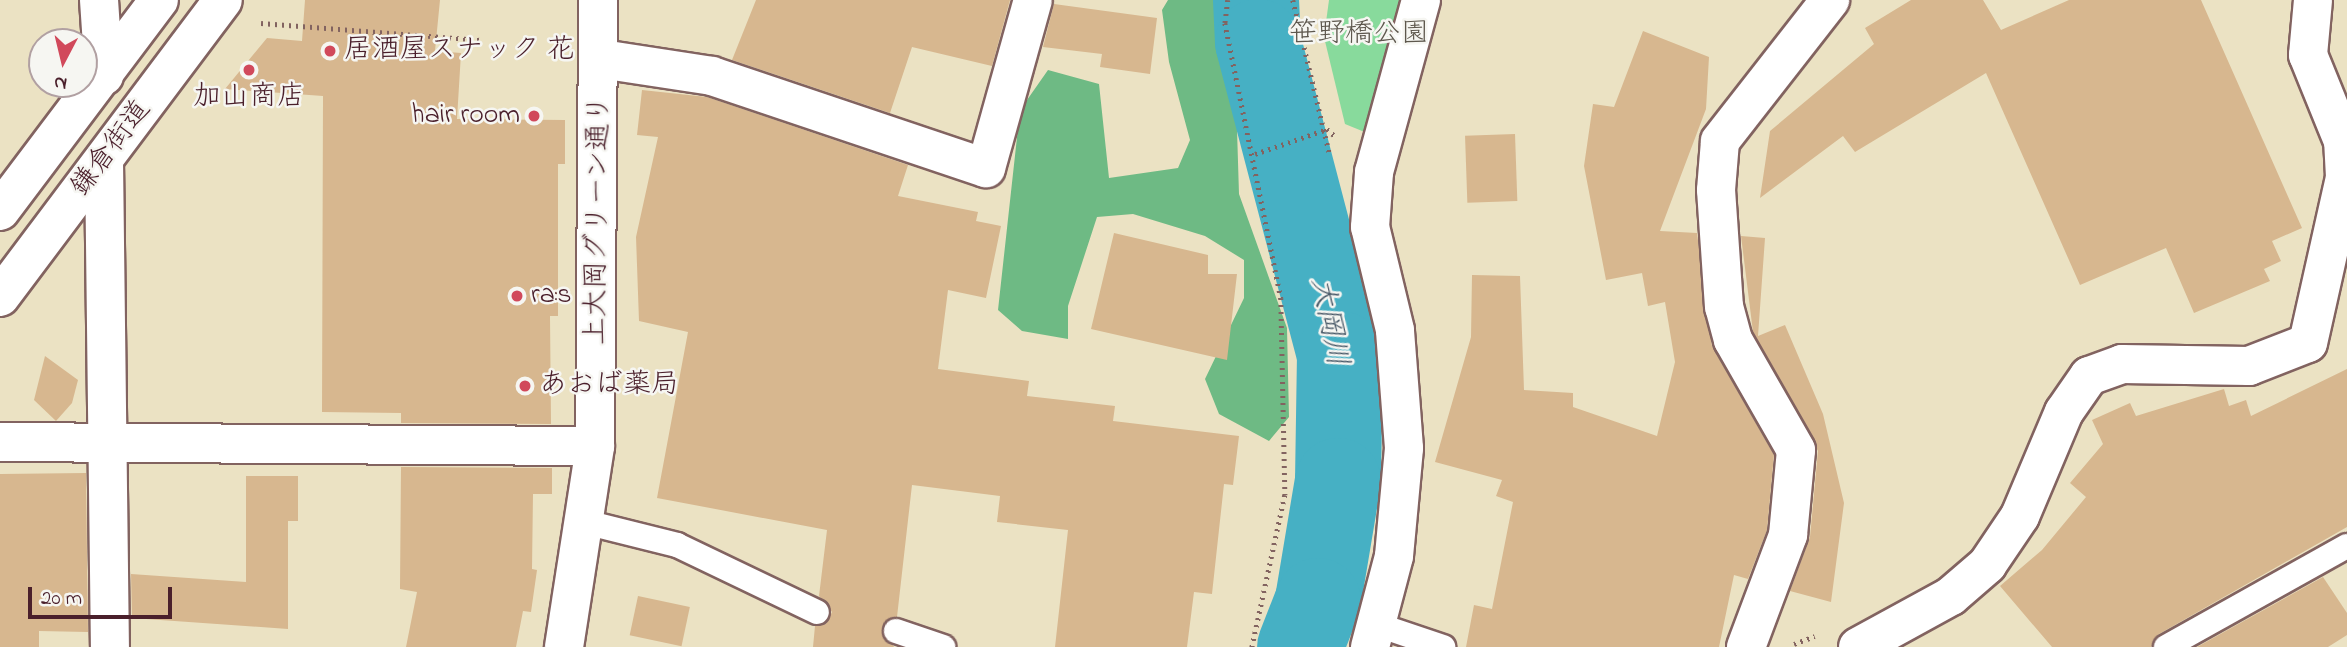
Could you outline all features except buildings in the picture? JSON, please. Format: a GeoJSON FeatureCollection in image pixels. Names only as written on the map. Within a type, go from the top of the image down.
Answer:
{"type":"FeatureCollection","features":[{"type":"Feature","properties":{"kind":"street"},"geometry":{"type":"LineString","coordinates":[[99,0],[103,76]]}},
{"type":"Feature","properties":{"kind":"street","name":"鎌倉街道"},"geometry":{"type":"LineString","coordinates":[[0,211],[159,0]]}},
{"type":"Feature","properties":{"kind":"street","name":"鎌倉街道"},"geometry":{"type":"LineString","coordinates":[[0,297],[223,0]]}},
{"type":"Feature","properties":{"kind":"street","name":"上大岡グリーン通り"},"geometry":{"type":"LineString","coordinates":[[564,647],[595,446],[601,59],[598,0]]}},
{"type":"Feature","properties":{"kind":"street"},"geometry":{"type":"LineString","coordinates":[[601,59],[712,76],[986,168],[1032,0]]}},
{"type":"Feature","properties":{"kind":"street"},"geometry":{"type":"LineString","coordinates":[[1374,636],[1394,556],[1404,448],[1395,330],[1370,227],[1374,172],[1421,0]]}},
{"type":"Feature","properties":{"kind":"street"},"geometry":{"type":"LineString","coordinates":[[1746,647],[1788,535],[1796,450],[1733,340],[1724,307],[1716,190],[1720,141],[1830,0]]}},
{"type":"Feature","properties":{"kind":"street"},"geometry":{"type":"LineString","coordinates":[[2308,343],[2345,177],[2343,141],[2308,55],[2313,0]]}},
{"type":"Feature","properties":{"kind":"street"},"geometry":{"type":"LineString","coordinates":[[104,161],[110,647]]}},
{"type":"Feature","properties":{"kind":"street"},"geometry":{"type":"LineString","coordinates":[[1858,647],[1951,596],[1987,565],[2020,516],[2064,412],[2089,376],[2122,364],[2249,366],[2308,343],[2347,321]]}},
{"type":"Feature","properties":{"kind":"street"},"geometry":{"type":"LineString","coordinates":[[0,442],[595,446]]}},
{"type":"Feature","properties":{"kind":"lane"},"geometry":{"type":"LineString","coordinates":[[584,522],[677,545],[817,612]]}},
{"type":"Feature","properties":{"kind":"lane"},"geometry":{"type":"LineString","coordinates":[[2166,647],[2347,546]]}},
{"type":"Feature","properties":{"kind":"lane"},"geometry":{"type":"LineString","coordinates":[[896,631],[943,647]]}},
{"type":"Feature","properties":{"kind":"lane"},"geometry":{"type":"LineString","coordinates":[[1374,636],[1443,647]]}},
{"type":"Feature","properties":{"kind":"path"},"geometry":{"type":"LineString","coordinates":[[1228,0],[1225,23],[1255,155],[1281,298],[1285,495],[1252,647]]}},
{"type":"Feature","properties":{"kind":"path"},"geometry":{"type":"LineString","coordinates":[[1293,0],[1327,129],[1332,170]]}},
{"type":"Feature","properties":{"kind":"path"},"geometry":{"type":"LineString","coordinates":[[255,23],[480,40]]}},
{"type":"Feature","properties":{"kind":"path"},"geometry":{"type":"LineString","coordinates":[[1255,155],[1327,129]]}},
{"type":"Feature","properties":{"kind":"green space"},"geometry":{"type":"Polygon","coordinates":[[[1168,0],[1233,0],[1239,194],[1287,328],[1289,417],[1269,441],[1219,414],[1205,379],[1244,298],[1244,260],[1205,236],[1133,214],[1097,217],[1068,306],[1068,339],[1022,331],[998,310],[1020,110],[1048,70],[1099,84],[1109,178],[1178,168],[1190,140],[1169,62],[1162,10],[1168,0]]]}},
{"type":"Feature","properties":{"kind":"green space","name":"笹野橋公園"},"geometry":{"type":"Polygon","coordinates":[[[1329,0],[1407,0],[1367,133],[1345,124],[1324,37],[1329,0]]]}},
{"type":"Feature","properties":{"kind":"waterway","name":"大岡川"},"geometry":{"type":"LineString","coordinates":[[1256,0],[1258,42],[1340,354],[1338,481],[1318,601],[1300,647]]}},
{"type":"Feature","properties":{"kind":"place","name":"居酒屋スナック 花"},"geometry":{"type":"Point","coordinates":[330,51]}},
{"type":"Feature","properties":{"kind":"place","name":"加山商店"},"geometry":{"type":"Point","coordinates":[249,70]}},
{"type":"Feature","properties":{"kind":"place","name":"hair room"},"geometry":{"type":"Point","coordinates":[534,116]}},
{"type":"Feature","properties":{"kind":"place","name":"ra:s"},"geometry":{"type":"Point","coordinates":[517,296]}},
{"type":"Feature","properties":{"kind":"place","name":"あおば薬局"},"geometry":{"type":"Point","coordinates":[525,386]}}]}
